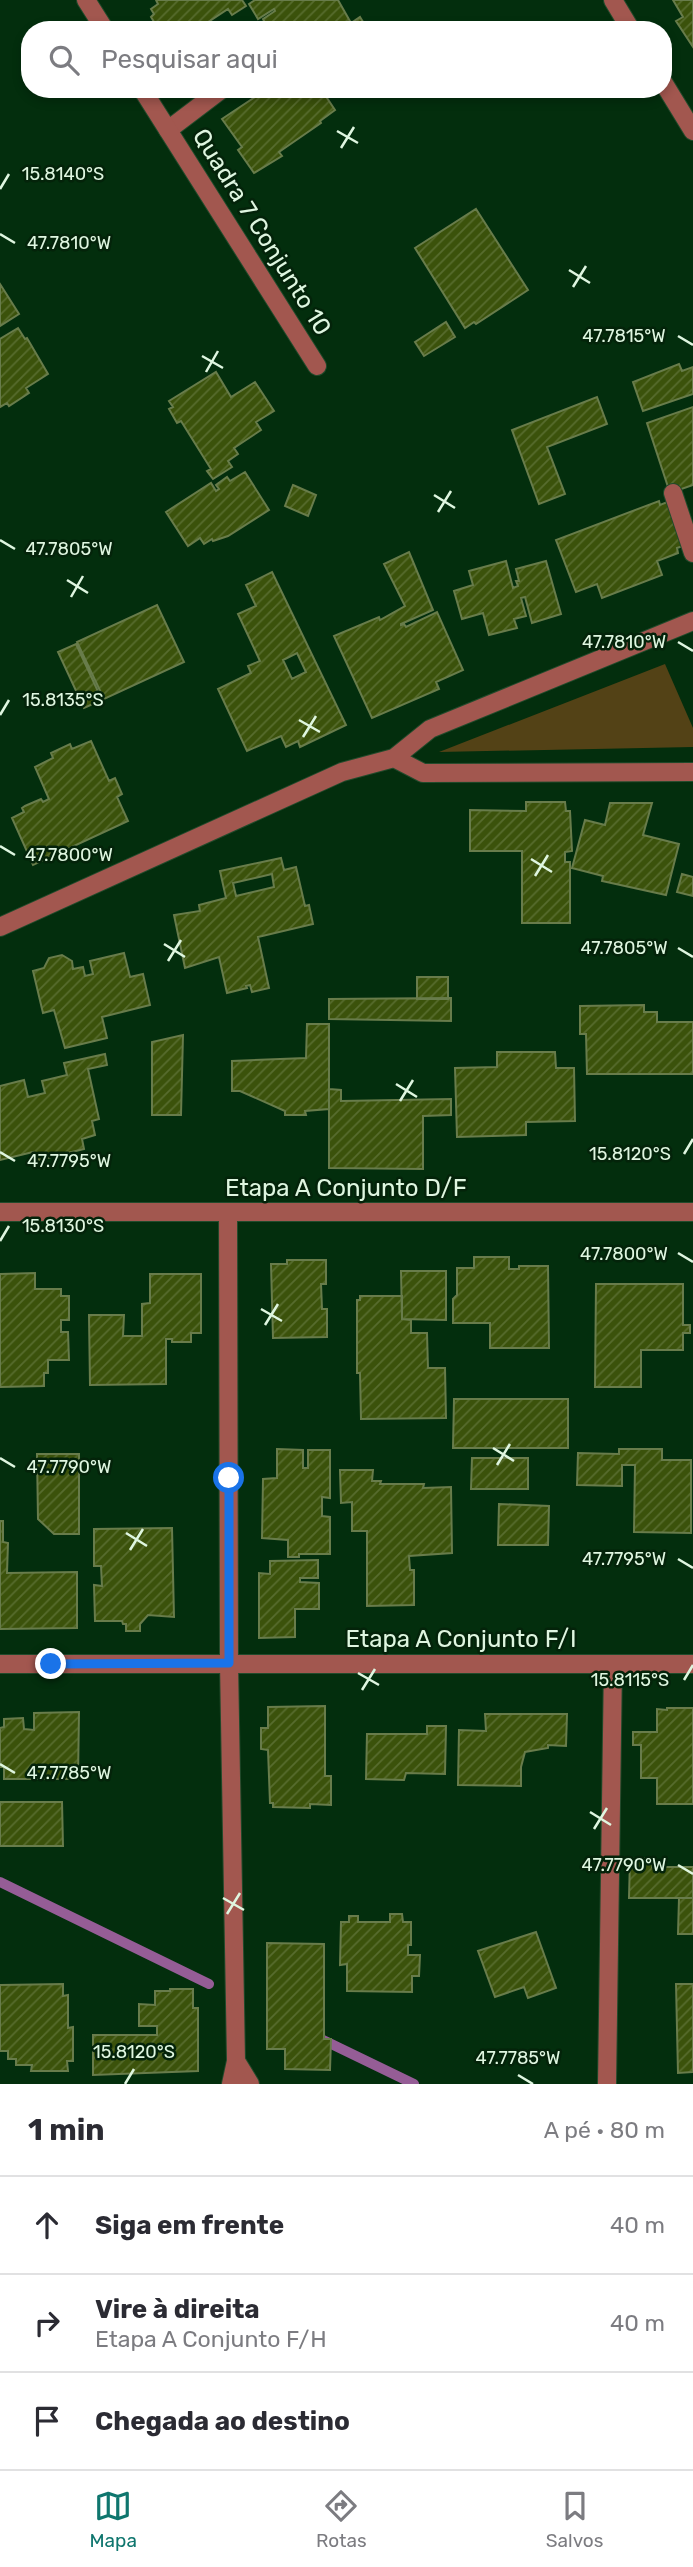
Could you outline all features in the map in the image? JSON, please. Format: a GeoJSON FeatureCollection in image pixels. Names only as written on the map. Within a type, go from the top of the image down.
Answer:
{"type":"FeatureCollection","features":[{"type":"Feature","properties":{"kind":"street"},"geometry":{"type":"LineString","coordinates":[[86,0],[99,21]]}},
{"type":"Feature","properties":{"kind":"street"},"geometry":{"type":"LineString","coordinates":[[613,0],[626,21]]}},
{"type":"Feature","properties":{"kind":"street"},"geometry":{"type":"LineString","coordinates":[[672,97],[693,131]]}},
{"type":"Feature","properties":{"kind":"street","name":"Quadra 7 Conjunto 10"},"geometry":{"type":"LineString","coordinates":[[148,98],[317,366]]}},
{"type":"Feature","properties":{"kind":"street"},"geometry":{"type":"LineString","coordinates":[[168,130],[210,98]]}},
{"type":"Feature","properties":{"kind":"street"},"geometry":{"type":"LineString","coordinates":[[673,493],[693,552]]}},
{"type":"Feature","properties":{"kind":"street"},"geometry":{"type":"LineString","coordinates":[[0,927],[342,772],[394,758],[430,729],[693,621]]}},
{"type":"Feature","properties":{"kind":"street"},"geometry":{"type":"LineString","coordinates":[[394,758],[423,773],[693,772]]}},
{"type":"Feature","properties":{"kind":"street","name":"Etapa A Conjunto D/F"},"geometry":{"type":"LineString","coordinates":[[0,1212],[693,1212]]}},
{"type":"Feature","properties":{"kind":"street"},"geometry":{"type":"LineString","coordinates":[[228,1213],[229,1663],[236,2061],[231,2084]]}},
{"type":"Feature","properties":{"kind":"street","name":"Etapa A Conjunto F/I"},"geometry":{"type":"LineString","coordinates":[[0,1664],[693,1664]]}},
{"type":"Feature","properties":{"kind":"street"},"geometry":{"type":"LineString","coordinates":[[607,2084],[613,1664]]}},
{"type":"Feature","properties":{"kind":"street"},"geometry":{"type":"LineString","coordinates":[[236,2061],[250,2084]]}},
{"type":"Feature","properties":{"kind":"shaded area"},"geometry":{"type":"Polygon","coordinates":[[[665,664],[693,728],[693,747],[439,752],[665,664]]]}},
{"type":"Feature","properties":{"kind":"building"},"geometry":{"type":"Polygon","coordinates":[[[156,0],[242,0],[246,6],[232,15],[228,9],[210,21],[153,21],[151,9],[158,4],[156,0]]]}},
{"type":"Feature","properties":{"kind":"building"},"geometry":{"type":"Polygon","coordinates":[[[255,0],[338,0],[350,21],[264,21],[263,19],[275,11],[274,9],[258,19],[249,4],[255,0]]]}},
{"type":"Feature","properties":{"kind":"building"},"geometry":{"type":"Polygon","coordinates":[[[673,0],[693,0],[693,47],[676,21],[683,17],[673,0]]]}},
{"type":"Feature","properties":{"kind":"building"},"geometry":{"type":"Polygon","coordinates":[[[254,98],[327,98],[335,110],[279,152],[282,156],[254,173],[238,150],[242,147],[222,119],[254,98]]]}},
{"type":"Feature","properties":{"kind":"building"},"geometry":{"type":"Polygon","coordinates":[[[476,209],[528,290],[476,324],[474,322],[465,328],[415,248],[476,209]]]}},
{"type":"Feature","properties":{"kind":"building"},"geometry":{"type":"Polygon","coordinates":[[[0,284],[19,314],[0,326],[0,284]]]}},
{"type":"Feature","properties":{"kind":"building"},"geometry":{"type":"Polygon","coordinates":[[[446,322],[455,337],[424,356],[415,342],[446,322]]]}},
{"type":"Feature","properties":{"kind":"building"},"geometry":{"type":"Polygon","coordinates":[[[18,328],[48,374],[26,388],[29,393],[9,406],[7,403],[0,407],[0,339],[18,328]]]}},
{"type":"Feature","properties":{"kind":"building"},"geometry":{"type":"Polygon","coordinates":[[[679,364],[682,371],[693,367],[693,394],[643,411],[633,382],[679,364]]]}},
{"type":"Feature","properties":{"kind":"building"},"geometry":{"type":"Polygon","coordinates":[[[216,372],[231,397],[255,382],[274,411],[256,422],[261,430],[234,448],[238,454],[228,461],[232,467],[213,479],[207,471],[211,469],[181,421],[177,423],[169,409],[173,407],[169,401],[216,372]]]}},
{"type":"Feature","properties":{"kind":"building"},"geometry":{"type":"Polygon","coordinates":[[[597,397],[607,424],[547,447],[565,494],[539,504],[512,430],[597,397]]]}},
{"type":"Feature","properties":{"kind":"building"},"geometry":{"type":"Polygon","coordinates":[[[693,407],[693,485],[670,493],[647,423],[693,407]]]}},
{"type":"Feature","properties":{"kind":"building"},"geometry":{"type":"Polygon","coordinates":[[[245,472],[269,510],[228,536],[213,541],[212,539],[204,544],[200,538],[188,546],[166,512],[211,483],[216,491],[219,489],[216,485],[227,477],[230,481],[245,472]]]}},
{"type":"Feature","properties":{"kind":"building"},"geometry":{"type":"Polygon","coordinates":[[[293,485],[316,495],[308,516],[285,506],[293,485]]]}},
{"type":"Feature","properties":{"kind":"building"},"geometry":{"type":"Polygon","coordinates":[[[659,501],[660,505],[670,501],[686,545],[677,548],[678,553],[657,561],[662,575],[602,598],[597,584],[576,592],[556,540],[659,501]]]}},
{"type":"Feature","properties":{"kind":"building"},"geometry":{"type":"Polygon","coordinates":[[[409,552],[433,610],[401,625],[406,627],[437,612],[463,670],[436,682],[439,689],[372,718],[334,636],[379,617],[380,620],[405,606],[384,564],[409,552]]]}},
{"type":"Feature","properties":{"kind":"building"},"geometry":{"type":"Polygon","coordinates":[[[506,561],[513,588],[518,586],[516,581],[519,581],[516,569],[546,561],[561,614],[532,623],[525,597],[521,598],[526,616],[514,619],[517,628],[489,635],[483,613],[462,619],[454,591],[473,585],[469,571],[506,561]]]}},
{"type":"Feature","properties":{"kind":"building"},"geometry":{"type":"Polygon","coordinates":[[[272,572],[346,725],[300,747],[298,741],[286,747],[281,736],[247,751],[218,689],[251,673],[248,666],[260,661],[238,614],[256,606],[246,585],[272,572]],[[297,653],[283,660],[292,679],[306,672],[297,653]]]}},
{"type":"Feature","properties":{"kind":"building"},"geometry":{"type":"Polygon","coordinates":[[[157,605],[184,662],[104,699],[77,642],[157,605]]]}},
{"type":"Feature","properties":{"kind":"building"},"geometry":{"type":"Polygon","coordinates":[[[76,644],[102,700],[84,708],[58,652],[76,644]]]}},
{"type":"Feature","properties":{"kind":"building"},"geometry":{"type":"Polygon","coordinates":[[[91,741],[109,781],[115,778],[122,794],[117,797],[128,821],[33,865],[12,818],[24,812],[22,808],[25,806],[41,799],[43,802],[49,799],[35,767],[53,758],[51,753],[70,744],[72,749],[91,741]]]}},
{"type":"Feature","properties":{"kind":"building"},"geometry":{"type":"Polygon","coordinates":[[[526,802],[565,802],[566,811],[570,811],[572,851],[565,852],[565,862],[570,862],[570,923],[522,923],[522,851],[470,851],[470,810],[526,811],[526,802]]]}},
{"type":"Feature","properties":{"kind":"building"},"geometry":{"type":"Polygon","coordinates":[[[610,803],[652,803],[643,835],[679,844],[666,895],[602,881],[603,876],[572,868],[585,820],[605,825],[610,803]]]}},
{"type":"Feature","properties":{"kind":"building"},"geometry":{"type":"Polygon","coordinates":[[[281,858],[284,870],[296,867],[305,906],[309,905],[313,924],[258,937],[269,988],[252,992],[250,985],[227,993],[219,957],[185,968],[174,915],[200,911],[199,905],[226,898],[220,871],[281,858]],[[272,874],[233,883],[236,896],[274,887],[272,874]]]}},
{"type":"Feature","properties":{"kind":"building"},"geometry":{"type":"Polygon","coordinates":[[[682,874],[693,877],[693,896],[677,892],[682,874]]]}},
{"type":"Feature","properties":{"kind":"building"},"geometry":{"type":"Polygon","coordinates":[[[124,953],[130,977],[143,974],[150,1005],[102,1017],[107,1038],[65,1048],[54,1010],[43,1013],[33,971],[44,968],[49,958],[62,955],[72,961],[73,969],[83,967],[85,976],[93,974],[90,961],[124,953]]]}},
{"type":"Feature","properties":{"kind":"building"},"geometry":{"type":"Polygon","coordinates":[[[417,977],[448,977],[448,999],[417,999],[417,977]]]}},
{"type":"Feature","properties":{"kind":"building"},"geometry":{"type":"Polygon","coordinates":[[[451,998],[451,1021],[329,1019],[329,999],[451,998]]]}},
{"type":"Feature","properties":{"kind":"building"},"geometry":{"type":"Polygon","coordinates":[[[644,1005],[644,1012],[657,1012],[657,1022],[693,1022],[693,1074],[587,1074],[586,1034],[580,1034],[580,1006],[644,1005]]]}},
{"type":"Feature","properties":{"kind":"building"},"geometry":{"type":"Polygon","coordinates":[[[307,1024],[329,1024],[329,1109],[305,1111],[306,1115],[285,1115],[285,1111],[240,1091],[232,1091],[232,1061],[306,1058],[307,1024]]]}},
{"type":"Feature","properties":{"kind":"building"},"geometry":{"type":"Polygon","coordinates":[[[183,1035],[181,1115],[152,1115],[152,1042],[183,1035]]]}},
{"type":"Feature","properties":{"kind":"building"},"geometry":{"type":"Polygon","coordinates":[[[497,1052],[555,1052],[556,1068],[574,1068],[575,1121],[526,1122],[526,1135],[457,1137],[455,1068],[497,1067],[497,1052]]]}},
{"type":"Feature","properties":{"kind":"building"},"geometry":{"type":"Polygon","coordinates":[[[105,1054],[107,1065],[88,1069],[99,1119],[92,1121],[95,1135],[82,1139],[84,1149],[35,1161],[33,1152],[0,1160],[0,1086],[24,1080],[28,1097],[45,1093],[42,1081],[67,1075],[64,1063],[105,1054]]]}},
{"type":"Feature","properties":{"kind":"building"},"geometry":{"type":"Polygon","coordinates":[[[329,1089],[341,1090],[341,1101],[451,1099],[451,1115],[423,1116],[423,1169],[329,1168],[329,1089]]]}},
{"type":"Feature","properties":{"kind":"building"},"geometry":{"type":"Polygon","coordinates":[[[474,1257],[509,1257],[509,1269],[519,1269],[519,1266],[548,1266],[549,1348],[490,1348],[490,1323],[453,1323],[457,1268],[474,1268],[474,1257]]]}},
{"type":"Feature","properties":{"kind":"building"},"geometry":{"type":"Polygon","coordinates":[[[287,1260],[326,1260],[326,1284],[321,1284],[322,1309],[327,1309],[327,1337],[273,1338],[271,1264],[287,1264],[287,1260]]]}},
{"type":"Feature","properties":{"kind":"building"},"geometry":{"type":"Polygon","coordinates":[[[401,1271],[446,1271],[446,1320],[402,1319],[401,1271]]]}},
{"type":"Feature","properties":{"kind":"building"},"geometry":{"type":"Polygon","coordinates":[[[35,1273],[35,1289],[61,1289],[61,1296],[69,1296],[69,1320],[61,1320],[61,1332],[68,1332],[69,1360],[48,1360],[44,1386],[0,1387],[0,1274],[35,1273]]]}},
{"type":"Feature","properties":{"kind":"building"},"geometry":{"type":"Polygon","coordinates":[[[150,1274],[201,1274],[201,1333],[191,1333],[191,1342],[172,1342],[172,1339],[166,1339],[166,1384],[90,1385],[89,1315],[124,1315],[123,1336],[142,1336],[142,1304],[150,1303],[150,1274]]]}},
{"type":"Feature","properties":{"kind":"building"},"geometry":{"type":"Polygon","coordinates":[[[596,1284],[683,1284],[683,1325],[690,1325],[690,1333],[683,1333],[683,1350],[641,1350],[641,1387],[595,1387],[596,1284]]]}},
{"type":"Feature","properties":{"kind":"building"},"geometry":{"type":"Polygon","coordinates":[[[360,1296],[402,1296],[402,1319],[411,1320],[411,1333],[427,1333],[428,1368],[445,1368],[446,1418],[361,1419],[360,1373],[357,1373],[357,1300],[360,1300],[360,1296]]]}},
{"type":"Feature","properties":{"kind":"building"},"geometry":{"type":"Polygon","coordinates":[[[454,1399],[568,1399],[568,1448],[453,1448],[454,1399]]]}},
{"type":"Feature","properties":{"kind":"building"},"geometry":{"type":"Polygon","coordinates":[[[277,1449],[303,1450],[303,1468],[308,1468],[308,1450],[330,1450],[330,1498],[322,1497],[322,1516],[330,1517],[330,1554],[299,1554],[299,1557],[288,1557],[288,1540],[262,1538],[263,1479],[277,1478],[277,1449]]]}},
{"type":"Feature","properties":{"kind":"building"},"geometry":{"type":"Polygon","coordinates":[[[619,1449],[662,1449],[662,1460],[691,1460],[691,1533],[634,1532],[635,1465],[622,1465],[622,1486],[577,1485],[578,1453],[619,1454],[619,1449]]]}},
{"type":"Feature","properties":{"kind":"building"},"geometry":{"type":"Polygon","coordinates":[[[37,1454],[79,1454],[79,1534],[54,1534],[38,1519],[37,1454]]]}},
{"type":"Feature","properties":{"kind":"building"},"geometry":{"type":"Polygon","coordinates":[[[472,1458],[528,1458],[528,1489],[471,1489],[472,1458]]]}},
{"type":"Feature","properties":{"kind":"building"},"geometry":{"type":"Polygon","coordinates":[[[340,1470],[373,1470],[372,1481],[381,1481],[380,1484],[424,1484],[423,1488],[451,1487],[452,1553],[409,1556],[410,1570],[414,1570],[414,1605],[367,1606],[367,1531],[352,1531],[352,1502],[341,1503],[340,1470]]]}},
{"type":"Feature","properties":{"kind":"building"},"geometry":{"type":"Polygon","coordinates":[[[499,1504],[549,1506],[548,1545],[498,1545],[499,1504]]]}},
{"type":"Feature","properties":{"kind":"building"},"geometry":{"type":"Polygon","coordinates":[[[0,1521],[3,1521],[3,1542],[8,1543],[7,1573],[77,1572],[77,1628],[0,1629],[0,1521]]]}},
{"type":"Feature","properties":{"kind":"building"},"geometry":{"type":"Polygon","coordinates":[[[172,1528],[174,1617],[148,1615],[140,1624],[140,1631],[126,1631],[126,1624],[122,1621],[95,1621],[94,1585],[102,1586],[101,1566],[94,1566],[94,1529],[172,1528]]]}},
{"type":"Feature","properties":{"kind":"building"},"geometry":{"type":"Polygon","coordinates":[[[318,1560],[318,1578],[300,1578],[300,1582],[319,1583],[319,1609],[295,1609],[295,1637],[259,1638],[259,1573],[270,1574],[270,1561],[318,1560]]]}},
{"type":"Feature","properties":{"kind":"building"},"geometry":{"type":"Polygon","coordinates":[[[325,1706],[325,1776],[331,1776],[331,1805],[310,1804],[310,1808],[273,1807],[273,1803],[270,1803],[268,1750],[261,1749],[261,1728],[268,1728],[268,1707],[325,1706]]]}},
{"type":"Feature","properties":{"kind":"building"},"geometry":{"type":"Polygon","coordinates":[[[693,1708],[693,1804],[657,1804],[657,1778],[641,1778],[641,1745],[633,1745],[633,1732],[657,1732],[657,1709],[693,1708]]]}},
{"type":"Feature","properties":{"kind":"building"},"geometry":{"type":"Polygon","coordinates":[[[79,1712],[78,1779],[4,1779],[4,1767],[0,1767],[0,1728],[4,1727],[4,1719],[23,1718],[24,1729],[34,1730],[34,1713],[79,1712]]]}},
{"type":"Feature","properties":{"kind":"building"},"geometry":{"type":"Polygon","coordinates":[[[485,1714],[567,1714],[566,1746],[548,1745],[548,1748],[525,1752],[521,1767],[521,1786],[458,1785],[459,1730],[486,1731],[485,1714]]]}},
{"type":"Feature","properties":{"kind":"building"},"geometry":{"type":"Polygon","coordinates":[[[427,1726],[446,1726],[445,1774],[406,1773],[404,1780],[366,1779],[367,1734],[427,1734],[427,1726]]]}},
{"type":"Feature","properties":{"kind":"building"},"geometry":{"type":"Polygon","coordinates":[[[0,1802],[62,1802],[63,1846],[0,1846],[0,1802]]]}},
{"type":"Feature","properties":{"kind":"building"},"geometry":{"type":"Polygon","coordinates":[[[652,1858],[652,1867],[693,1867],[693,1898],[629,1898],[630,1859],[652,1858]]]}},
{"type":"Feature","properties":{"kind":"building"},"geometry":{"type":"Polygon","coordinates":[[[679,1898],[693,1898],[693,1934],[678,1934],[679,1898]]]}},
{"type":"Feature","properties":{"kind":"building"},"geometry":{"type":"Polygon","coordinates":[[[390,1914],[402,1914],[403,1922],[411,1922],[408,1955],[420,1955],[419,1976],[412,1976],[412,1992],[347,1991],[347,1964],[340,1965],[341,1922],[349,1922],[349,1916],[358,1916],[358,1922],[390,1922],[390,1914]]]}},
{"type":"Feature","properties":{"kind":"building"},"geometry":{"type":"Polygon","coordinates":[[[536,1932],[556,1988],[528,1998],[524,1987],[495,1997],[478,1951],[536,1932]]]}},
{"type":"Feature","properties":{"kind":"building"},"geometry":{"type":"Polygon","coordinates":[[[267,1943],[324,1944],[324,2039],[331,2039],[330,2070],[285,2069],[285,2049],[267,2049],[267,1943]]]}},
{"type":"Feature","properties":{"kind":"building"},"geometry":{"type":"Polygon","coordinates":[[[63,1984],[63,1996],[68,1995],[68,2028],[73,2027],[73,2061],[67,2061],[68,2071],[31,2071],[32,2065],[16,2065],[16,2059],[8,2059],[8,2051],[0,2051],[0,1985],[63,1984]]]}},
{"type":"Feature","properties":{"kind":"building"},"geometry":{"type":"Polygon","coordinates":[[[676,1984],[693,1984],[693,2072],[678,2073],[676,1984]]]}},
{"type":"Feature","properties":{"kind":"building"},"geometry":{"type":"Polygon","coordinates":[[[193,1989],[193,2008],[198,2008],[198,2071],[93,2075],[93,2035],[157,2035],[157,2026],[139,2026],[139,2004],[155,2005],[155,1991],[193,1989]]]}},
{"type":"Feature","properties":{"kind":"waterway"},"geometry":{"type":"LineString","coordinates":[[0,1882],[209,1984]]}},
{"type":"Feature","properties":{"kind":"waterway"},"geometry":{"type":"LineString","coordinates":[[321,2039],[414,2084]]}},
{"type":"Feature","properties":{"kind":"route"},"geometry":{"type":"LineString","coordinates":[[51,1664],[229,1663],[229,1478]]}}]}
